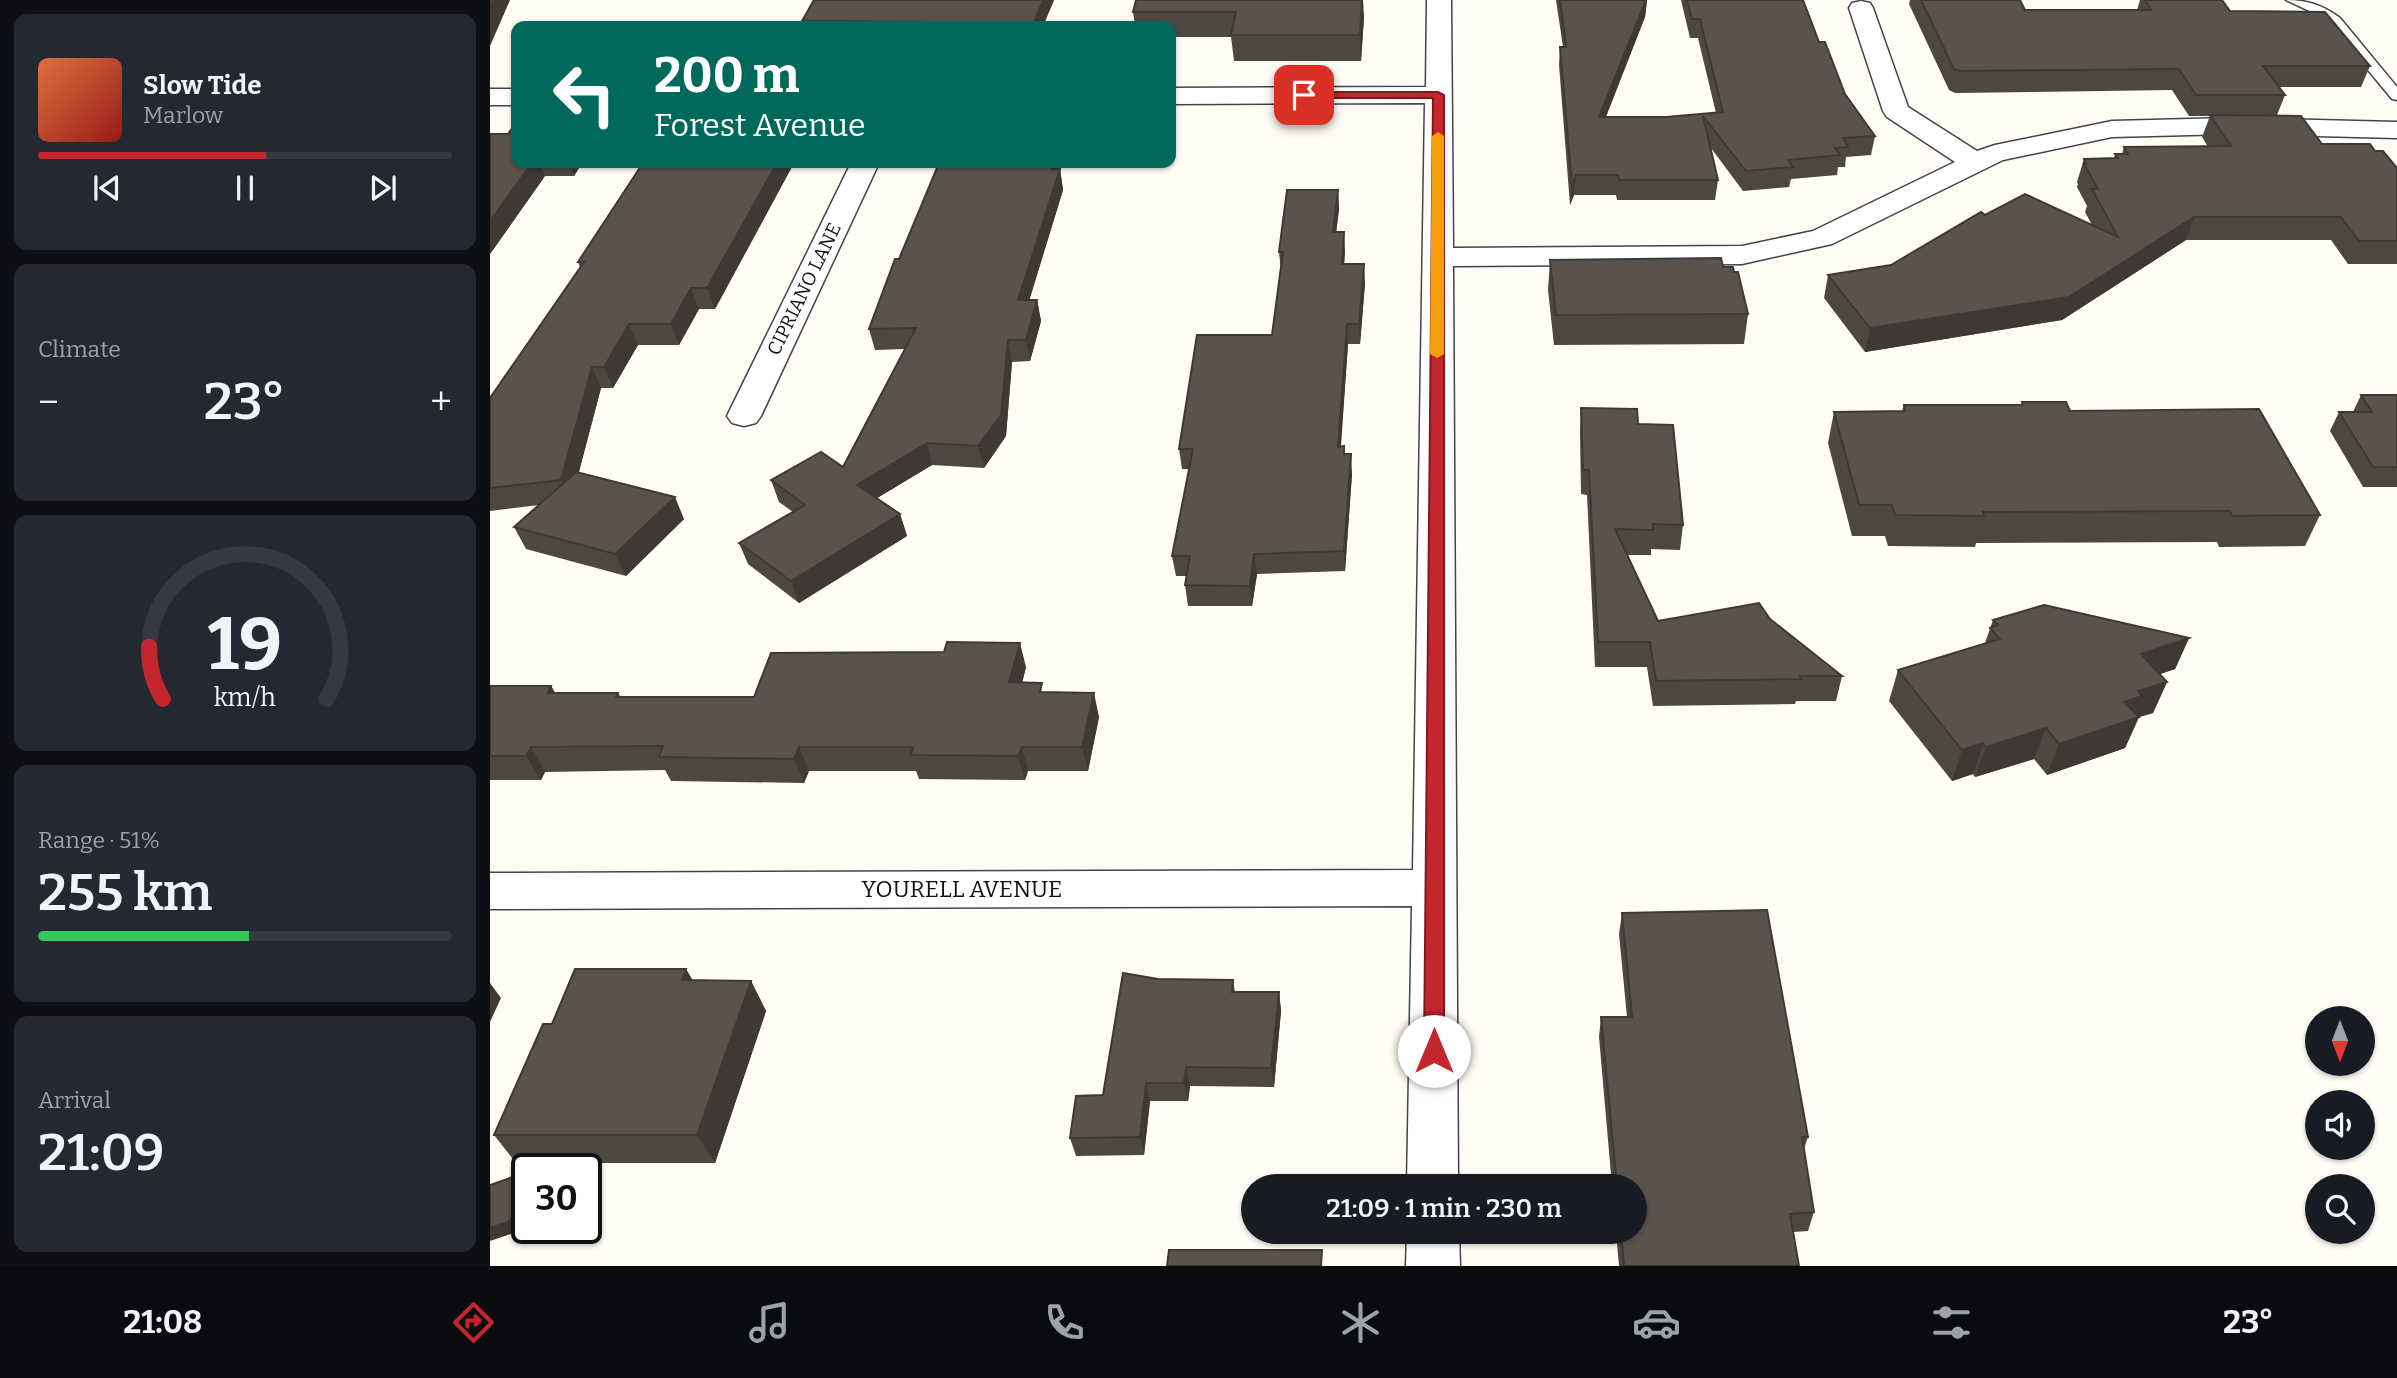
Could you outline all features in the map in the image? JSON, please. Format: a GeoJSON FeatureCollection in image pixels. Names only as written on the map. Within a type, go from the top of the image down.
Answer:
{"type":"FeatureCollection","features":[{"type":"Feature","properties":{"kind":"street"},"geometry":{"type":"LineString","coordinates":[[1433,1174],[1439,0]]}},
{"type":"Feature","properties":{"kind":"street"},"geometry":{"type":"LineString","coordinates":[[1861,8],[1896,111],[1976,163]]}},
{"type":"Feature","properties":{"kind":"street"},"geometry":{"type":"LineString","coordinates":[[1176,96],[1438,95]]}},
{"type":"Feature","properties":{"kind":"street"},"geometry":{"type":"LineString","coordinates":[[490,97],[511,97]]}},
{"type":"Feature","properties":{"kind":"street"},"geometry":{"type":"LineString","coordinates":[[1437,257],[1742,255],[1822,238],[1995,153],[2112,129],[2230,126],[2397,130]]}},
{"type":"Feature","properties":{"kind":"street","name":"CIPRIANO LANE"},"geometry":{"type":"LineString","coordinates":[[744,416],[863,168]]}},
{"type":"Feature","properties":{"kind":"street","name":"YOURELL AVENUE"},"geometry":{"type":"LineString","coordinates":[[490,891],[1435,888]]}},
{"type":"Feature","properties":{"kind":"street"},"geometry":{"type":"LineString","coordinates":[[1433,1244],[1433,1266]]}},
{"type":"Feature","properties":{"kind":"lane"},"geometry":{"type":"LineString","coordinates":[[2292,0],[2325,13],[2335,21],[2397,96]]}},
{"type":"Feature","properties":{"kind":"building"},"geometry":{"type":"Polygon","coordinates":[[[814,0],[1043,0],[1035,21],[802,21],[814,0]]]}},
{"type":"Feature","properties":{"kind":"building"},"geometry":{"type":"Polygon","coordinates":[[[1136,0],[1362,0],[1360,35],[1231,35],[1236,12],[1133,12],[1136,0]]]}},
{"type":"Feature","properties":{"kind":"building"},"geometry":{"type":"Polygon","coordinates":[[[1560,0],[1646,0],[1599,117],[1666,117],[1723,112],[1700,19],[1692,19],[1687,0],[1803,0],[1819,42],[1825,42],[1845,94],[1875,136],[1843,138],[1848,147],[1835,148],[1840,155],[1788,160],[1793,167],[1746,171],[1703,116],[1718,180],[1619,180],[1618,175],[1576,175],[1572,186],[1560,47],[1566,47],[1560,0]]]}},
{"type":"Feature","properties":{"kind":"building"},"geometry":{"type":"Polygon","coordinates":[[[1921,0],[2020,0],[2025,10],[2151,10],[2145,0],[2222,0],[2230,11],[2325,12],[2370,66],[2263,66],[2285,95],[2196,95],[2179,69],[1960,71],[1954,69],[1921,0]]]}},
{"type":"Feature","properties":{"kind":"building"},"geometry":{"type":"Polygon","coordinates":[[[2210,115],[2301,116],[2322,144],[2370,144],[2375,151],[2383,151],[2397,168],[2397,241],[2359,241],[2341,217],[2194,217],[2069,297],[1870,328],[1828,275],[1891,265],[1981,212],[1985,215],[2025,194],[2118,237],[2092,189],[2098,189],[2084,164],[2084,159],[2118,158],[2115,154],[2128,154],[2124,147],[2231,146],[2210,115]]]}},
{"type":"Feature","properties":{"kind":"building"},"geometry":{"type":"Polygon","coordinates":[[[511,130],[511,168],[528,168],[490,221],[490,134],[508,134],[511,130]]]}},
{"type":"Feature","properties":{"kind":"building"},"geometry":{"type":"Polygon","coordinates":[[[640,168],[774,168],[707,288],[691,288],[671,324],[629,324],[604,367],[592,367],[561,480],[490,488],[490,398],[584,262],[578,262],[640,168]]]}},
{"type":"Feature","properties":{"kind":"building"},"geometry":{"type":"Polygon","coordinates":[[[937,168],[1060,169],[1018,300],[1037,300],[1026,340],[1008,340],[1001,415],[978,446],[927,443],[857,485],[900,514],[791,581],[739,543],[805,505],[771,480],[821,452],[843,467],[916,328],[869,329],[895,259],[899,259],[937,168]]]}},
{"type":"Feature","properties":{"kind":"building"},"geometry":{"type":"Polygon","coordinates":[[[1287,190],[1338,190],[1333,232],[1344,232],[1342,264],[1364,264],[1359,324],[1347,324],[1338,447],[1344,446],[1344,454],[1351,454],[1344,551],[1254,554],[1250,586],[1185,585],[1190,556],[1172,556],[1193,449],[1179,449],[1197,335],[1272,335],[1283,252],[1279,252],[1287,190]]]}},
{"type":"Feature","properties":{"kind":"building"},"geometry":{"type":"Polygon","coordinates":[[[1721,258],[1723,267],[1733,267],[1734,272],[1738,272],[1748,314],[1556,315],[1550,260],[1721,258]]]}},
{"type":"Feature","properties":{"kind":"building"},"geometry":{"type":"Polygon","coordinates":[[[2361,395],[2397,395],[2397,467],[2373,467],[2339,412],[2372,412],[2361,395]]]}},
{"type":"Feature","properties":{"kind":"building"},"geometry":{"type":"Polygon","coordinates":[[[2022,402],[2066,402],[2070,411],[2259,409],[2320,515],[2232,516],[2230,511],[1895,515],[1892,505],[1859,505],[1834,412],[1905,411],[1904,405],[2023,405],[2022,402]]]}},
{"type":"Feature","properties":{"kind":"building"},"geometry":{"type":"Polygon","coordinates":[[[1581,408],[1637,409],[1638,424],[1673,425],[1683,525],[1653,524],[1653,530],[1615,529],[1658,621],[1759,603],[1770,619],[1842,676],[1656,681],[1650,642],[1598,642],[1589,470],[1583,470],[1581,408]]]}},
{"type":"Feature","properties":{"kind":"building"},"geometry":{"type":"Polygon","coordinates":[[[576,472],[675,497],[615,554],[514,527],[576,472]]]}},
{"type":"Feature","properties":{"kind":"building"},"geometry":{"type":"Polygon","coordinates":[[[2044,605],[2189,638],[2141,654],[2167,682],[2138,691],[2142,696],[2124,702],[2139,717],[2059,744],[2046,728],[1986,747],[1983,743],[1962,750],[1898,670],[2000,639],[1990,628],[1998,625],[1993,620],[2044,605]]]}},
{"type":"Feature","properties":{"kind":"building"},"geometry":{"type":"Polygon","coordinates":[[[947,642],[1020,643],[1009,682],[1042,683],[1040,692],[1094,693],[1082,747],[1022,747],[1018,756],[911,755],[913,747],[799,747],[794,759],[659,757],[663,746],[531,747],[526,756],[490,756],[490,686],[551,686],[548,693],[618,693],[616,697],[754,697],[771,653],[944,652],[947,642]]]}},
{"type":"Feature","properties":{"kind":"building"},"geometry":{"type":"Polygon","coordinates":[[[1767,910],[1808,1137],[1802,1137],[1814,1212],[1790,1214],[1799,1266],[1624,1266],[1622,1244],[1647,1244],[1647,1174],[1616,1174],[1601,1017],[1632,1017],[1622,913],[1767,910]]]}},
{"type":"Feature","properties":{"kind":"building"},"geometry":{"type":"Polygon","coordinates":[[[575,969],[686,969],[682,980],[751,981],[697,1135],[494,1135],[543,1024],[552,1024],[575,969]]]}},
{"type":"Feature","properties":{"kind":"building"},"geometry":{"type":"Polygon","coordinates":[[[1123,973],[1158,979],[1233,980],[1232,992],[1279,992],[1271,1068],[1186,1067],[1184,1083],[1146,1083],[1140,1137],[1070,1138],[1076,1096],[1103,1095],[1123,973]]]}},
{"type":"Feature","properties":{"kind":"building"},"geometry":{"type":"Polygon","coordinates":[[[511,1178],[511,1219],[490,1228],[490,1185],[511,1178]]]}},
{"type":"Feature","properties":{"kind":"building"},"geometry":{"type":"Polygon","coordinates":[[[1169,1250],[1322,1250],[1321,1266],[1167,1266],[1169,1250]]]}},
{"type":"Feature","properties":{"kind":"slow traffic"},"geometry":{"type":"LineString","coordinates":[[1437,354],[1438,136]]}},
{"type":"Feature","properties":{"kind":"route"},"geometry":{"type":"LineString","coordinates":[[1304,95],[1438,95],[1434,1051]]}}]}
